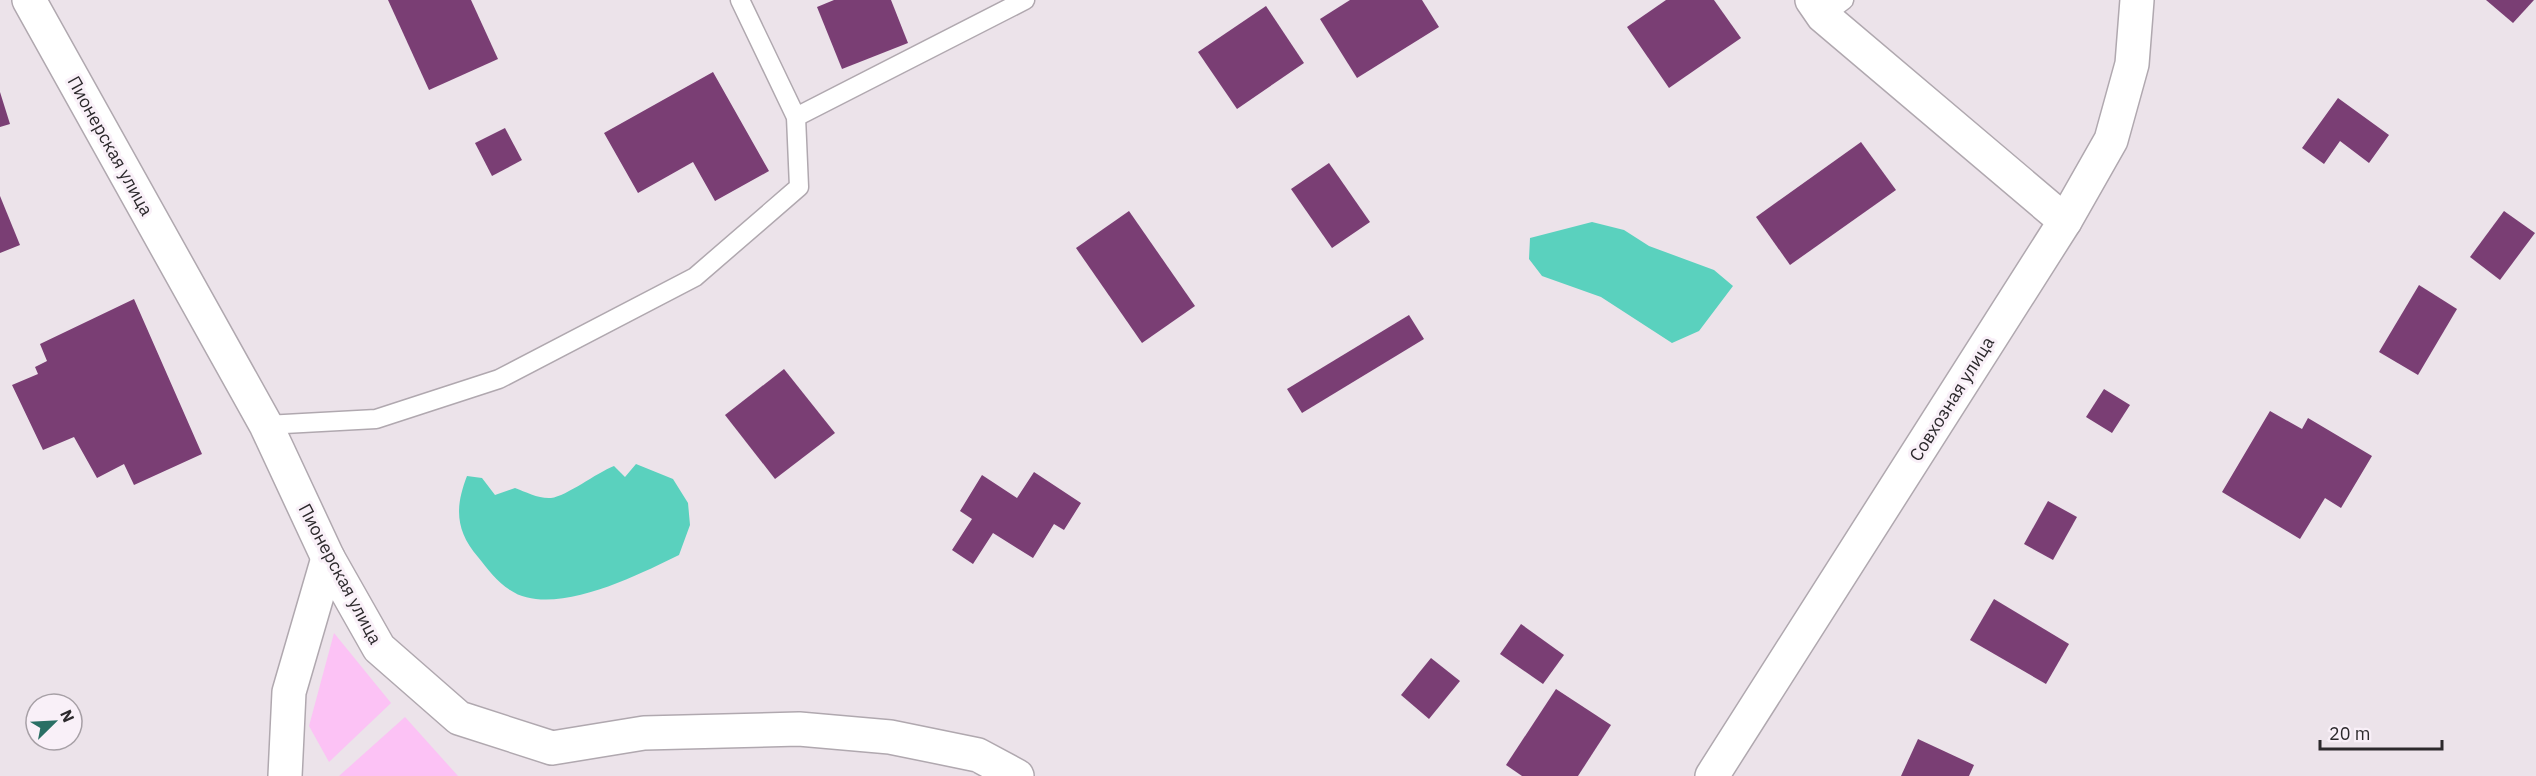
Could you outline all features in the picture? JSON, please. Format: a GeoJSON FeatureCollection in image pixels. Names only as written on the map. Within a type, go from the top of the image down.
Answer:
{"type":"FeatureCollection","features":[{"type":"Feature","properties":{"kind":"street","name":"Пионерская улица"},"geometry":{"type":"LineString","coordinates":[[29,0],[266,426],[328,558],[379,648],[459,718],[552,748],[644,733],[799,729],[890,737],[978,755],[1017,776]]}},
{"type":"Feature","properties":{"kind":"street","name":"Совхозная улица"},"geometry":{"type":"LineString","coordinates":[[1712,776],[2065,221],[2111,140],[2132,64],[2137,0]]}},
{"type":"Feature","properties":{"kind":"street"},"geometry":{"type":"LineString","coordinates":[[1826,5],[2065,221]]}},
{"type":"Feature","properties":{"kind":"street"},"geometry":{"type":"LineString","coordinates":[[285,776],[289,692],[328,558]]}},
{"type":"Feature","properties":{"kind":"lane"},"geometry":{"type":"LineString","coordinates":[[266,426],[376,419],[499,378],[695,277],[799,187],[796,117],[741,0]]}},
{"type":"Feature","properties":{"kind":"lane"},"geometry":{"type":"LineString","coordinates":[[796,117],[1025,0]]}},
{"type":"Feature","properties":{"kind":"shaded area"},"geometry":{"type":"Polygon","coordinates":[[[1592,222],[1624,230],[1649,246],[1714,270],[1733,286],[1699,331],[1672,343],[1601,297],[1542,276],[1529,259],[1530,238],[1592,222]]]}},
{"type":"Feature","properties":{"kind":"shaded area"},"geometry":{"type":"Polygon","coordinates":[[[636,464],[673,479],[688,503],[690,525],[679,555],[619,583],[571,597],[548,600],[528,598],[505,587],[497,579],[470,547],[461,528],[460,498],[467,476],[482,478],[495,495],[515,488],[537,496],[551,498],[565,493],[614,466],[625,477],[636,464]]]}},
{"type":"Feature","properties":{"kind":"shaded area"},"geometry":{"type":"Polygon","coordinates":[[[334,633],[391,703],[329,762],[309,726],[334,633]]]}},
{"type":"Feature","properties":{"kind":"shaded area"},"geometry":{"type":"Polygon","coordinates":[[[405,717],[458,776],[339,776],[405,717]]]}},
{"type":"Feature","properties":{"kind":"building"},"geometry":{"type":"Polygon","coordinates":[[[388,0],[471,0],[498,59],[429,90],[388,0]]]}},
{"type":"Feature","properties":{"kind":"building"},"geometry":{"type":"Polygon","coordinates":[[[834,0],[891,0],[908,43],[842,69],[817,7],[834,0]]]}},
{"type":"Feature","properties":{"kind":"building"},"geometry":{"type":"Polygon","coordinates":[[[1350,0],[1422,0],[1439,27],[1357,78],[1320,19],[1350,0]]]}},
{"type":"Feature","properties":{"kind":"building"},"geometry":{"type":"Polygon","coordinates":[[[1666,0],[1714,0],[1741,38],[1669,88],[1627,27],[1666,0]]]}},
{"type":"Feature","properties":{"kind":"building"},"geometry":{"type":"Polygon","coordinates":[[[2486,0],[2534,0],[2513,23],[2486,0]]]}},
{"type":"Feature","properties":{"kind":"building"},"geometry":{"type":"Polygon","coordinates":[[[1266,6],[1304,63],[1237,109],[1198,52],[1266,6]]]}},
{"type":"Feature","properties":{"kind":"building"},"geometry":{"type":"Polygon","coordinates":[[[713,72],[769,171],[715,201],[693,162],[638,193],[604,133],[713,72]]]}},
{"type":"Feature","properties":{"kind":"building"},"geometry":{"type":"Polygon","coordinates":[[[0,92],[10,124],[0,127],[0,92]]]}},
{"type":"Feature","properties":{"kind":"building"},"geometry":{"type":"Polygon","coordinates":[[[2338,98],[2389,135],[2369,163],[2340,141],[2324,164],[2302,148],[2338,98]]]}},
{"type":"Feature","properties":{"kind":"building"},"geometry":{"type":"Polygon","coordinates":[[[505,128],[522,160],[492,176],[475,143],[505,128]]]}},
{"type":"Feature","properties":{"kind":"building"},"geometry":{"type":"Polygon","coordinates":[[[1861,142],[1896,190],[1790,265],[1756,217],[1861,142]]]}},
{"type":"Feature","properties":{"kind":"building"},"geometry":{"type":"Polygon","coordinates":[[[1329,163],[1370,222],[1332,248],[1291,189],[1329,163]]]}},
{"type":"Feature","properties":{"kind":"building"},"geometry":{"type":"Polygon","coordinates":[[[0,196],[20,245],[0,253],[0,196]]]}},
{"type":"Feature","properties":{"kind":"building"},"geometry":{"type":"Polygon","coordinates":[[[1129,211],[1195,306],[1142,343],[1076,248],[1129,211]]]}},
{"type":"Feature","properties":{"kind":"building"},"geometry":{"type":"Polygon","coordinates":[[[2504,211],[2535,233],[2500,280],[2470,257],[2504,211]]]}},
{"type":"Feature","properties":{"kind":"building"},"geometry":{"type":"Polygon","coordinates":[[[2419,285],[2457,309],[2418,375],[2379,352],[2419,285]]]}},
{"type":"Feature","properties":{"kind":"building"},"geometry":{"type":"Polygon","coordinates":[[[134,299],[202,454],[134,485],[124,464],[97,478],[74,437],[43,450],[12,385],[38,374],[35,367],[47,361],[40,344],[134,299]]]}},
{"type":"Feature","properties":{"kind":"building"},"geometry":{"type":"Polygon","coordinates":[[[1409,315],[1424,339],[1302,413],[1287,389],[1409,315]]]}},
{"type":"Feature","properties":{"kind":"building"},"geometry":{"type":"Polygon","coordinates":[[[784,369],[835,433],[775,479],[725,415],[784,369]]]}},
{"type":"Feature","properties":{"kind":"building"},"geometry":{"type":"Polygon","coordinates":[[[2104,389],[2130,405],[2112,433],[2086,417],[2104,389]]]}},
{"type":"Feature","properties":{"kind":"building"},"geometry":{"type":"Polygon","coordinates":[[[2270,411],[2302,429],[2308,418],[2372,456],[2341,508],[2325,498],[2300,539],[2222,492],[2270,411]]]}},
{"type":"Feature","properties":{"kind":"building"},"geometry":{"type":"Polygon","coordinates":[[[1034,472],[1081,503],[1064,530],[1054,524],[1033,558],[993,533],[973,564],[952,550],[972,519],[960,511],[982,475],[1017,498],[1034,472]]]}},
{"type":"Feature","properties":{"kind":"building"},"geometry":{"type":"Polygon","coordinates":[[[2048,501],[2077,517],[2053,560],[2024,544],[2048,501]]]}},
{"type":"Feature","properties":{"kind":"building"},"geometry":{"type":"Polygon","coordinates":[[[1994,599],[2069,644],[2046,684],[1970,640],[1994,599]]]}},
{"type":"Feature","properties":{"kind":"building"},"geometry":{"type":"Polygon","coordinates":[[[1521,624],[1564,655],[1543,684],[1500,654],[1521,624]]]}},
{"type":"Feature","properties":{"kind":"building"},"geometry":{"type":"Polygon","coordinates":[[[1431,658],[1460,681],[1429,719],[1401,695],[1431,658]]]}},
{"type":"Feature","properties":{"kind":"building"},"geometry":{"type":"Polygon","coordinates":[[[1556,689],[1611,725],[1578,776],[1522,776],[1506,765],[1556,689]]]}},
{"type":"Feature","properties":{"kind":"building"},"geometry":{"type":"Polygon","coordinates":[[[1918,739],[1974,765],[1969,776],[1901,776],[1918,739]]]}}]}
